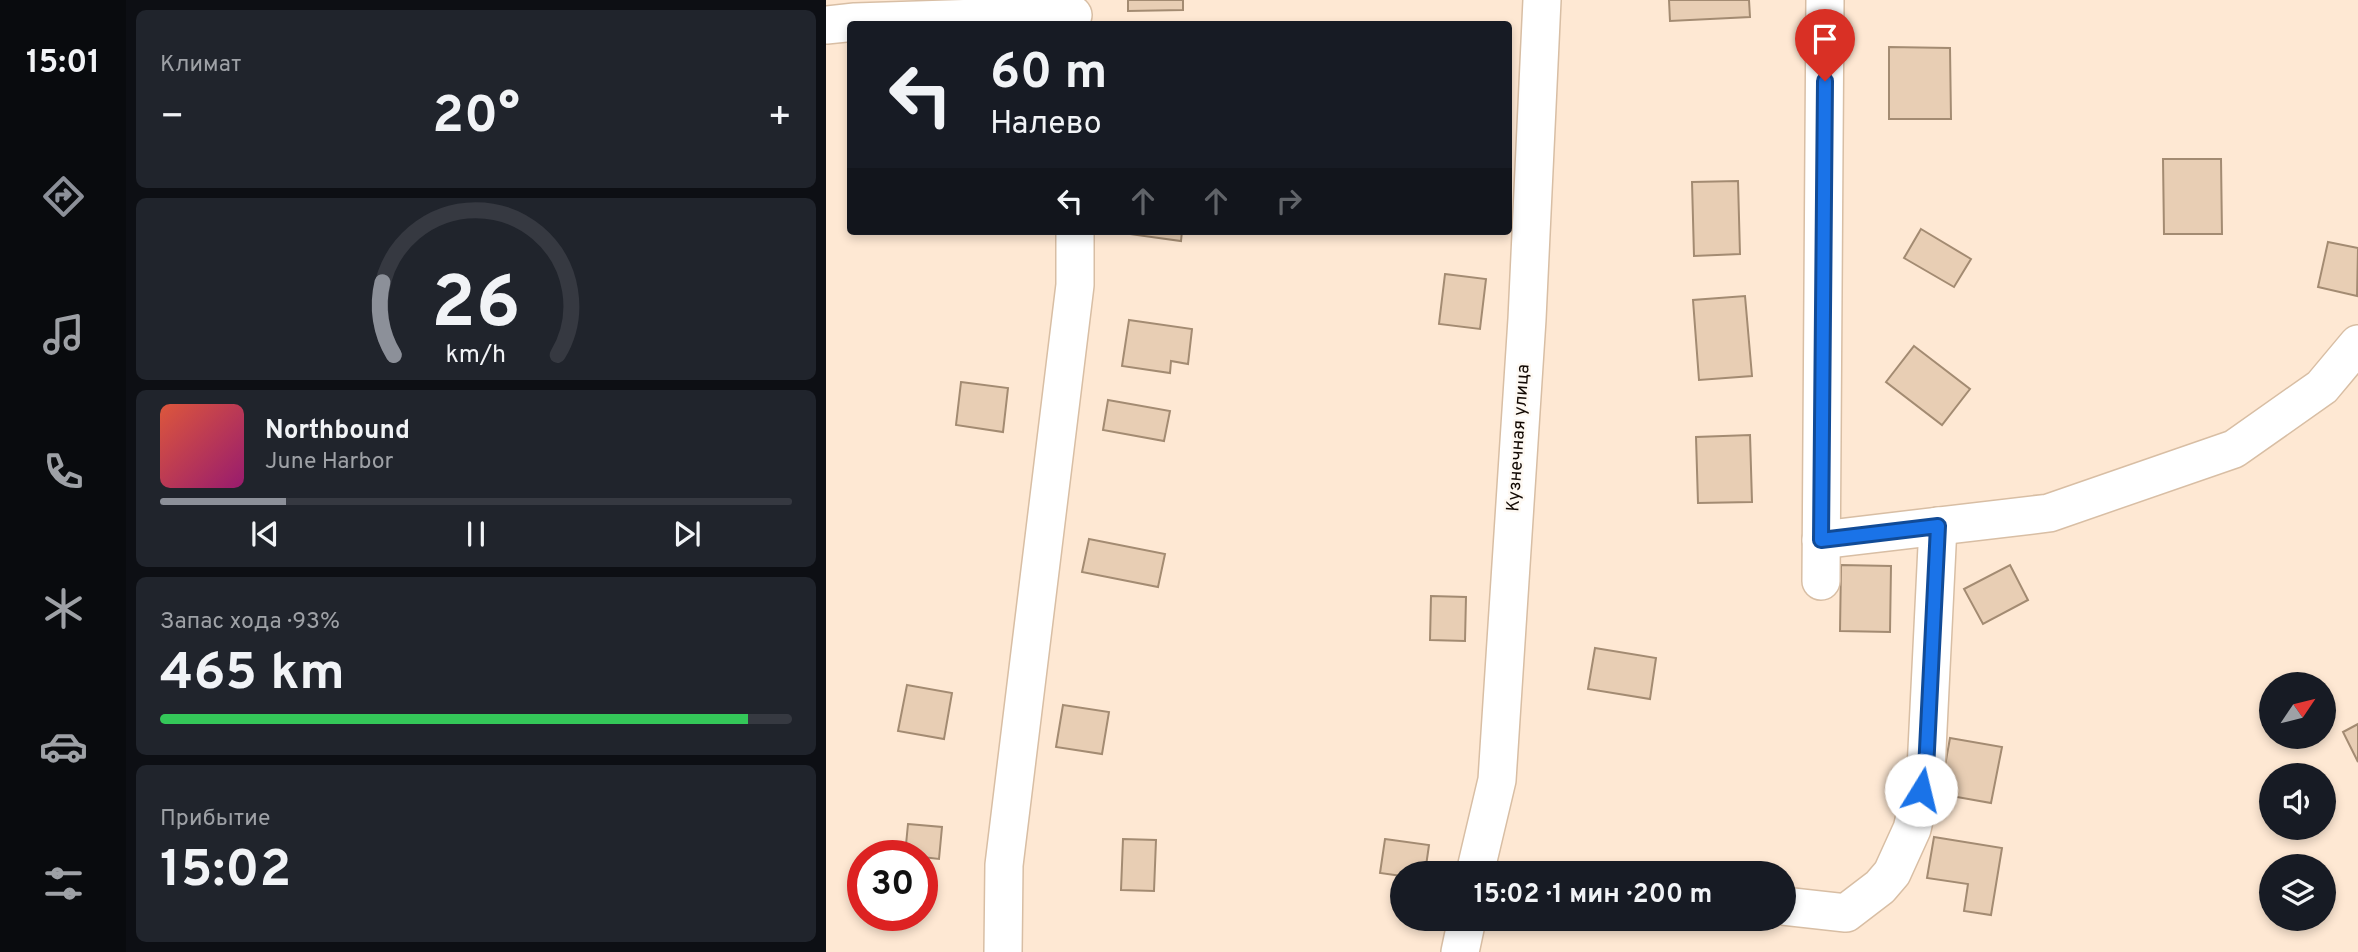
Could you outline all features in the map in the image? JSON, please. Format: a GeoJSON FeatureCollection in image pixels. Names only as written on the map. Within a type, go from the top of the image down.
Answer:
{"type":"FeatureCollection","features":[{"type":"Feature","properties":{"kind":"street","name":"Кузнечная улица"},"geometry":{"type":"LineString","coordinates":[[1479,861],[1497,780],[1527,319],[1542,0]]}},
{"type":"Feature","properties":{"kind":"street"},"geometry":{"type":"LineString","coordinates":[[1821,581],[1825,0]]}},
{"type":"Feature","properties":{"kind":"street"},"geometry":{"type":"LineString","coordinates":[[879,21],[1073,13]]}},
{"type":"Feature","properties":{"kind":"street"},"geometry":{"type":"LineString","coordinates":[[826,25],[847,23]]}},
{"type":"Feature","properties":{"kind":"street"},"geometry":{"type":"LineString","coordinates":[[1003,952],[1004,864],[1075,285],[1075,235]]}},
{"type":"Feature","properties":{"kind":"street"},"geometry":{"type":"LineString","coordinates":[[1821,540],[2049,513],[2234,449],[2322,387],[2358,344]]}},
{"type":"Feature","properties":{"kind":"street"},"geometry":{"type":"LineString","coordinates":[[1796,907],[1846,913],[1880,887],[1892,873],[1912,829],[1926,770],[1938,526]]}},
{"type":"Feature","properties":{"kind":"street"},"geometry":{"type":"LineString","coordinates":[[1460,952],[1464,931]]}},
{"type":"Feature","properties":{"kind":"building"},"geometry":{"type":"Polygon","coordinates":[[[1128,0],[1183,0],[1183,10],[1128,11],[1128,0]]]}},
{"type":"Feature","properties":{"kind":"building"},"geometry":{"type":"Polygon","coordinates":[[[1669,0],[1749,0],[1750,17],[1670,21],[1669,0]]]}},
{"type":"Feature","properties":{"kind":"building"},"geometry":{"type":"Polygon","coordinates":[[[1889,47],[1950,48],[1951,119],[1889,119],[1889,47]]]}},
{"type":"Feature","properties":{"kind":"building"},"geometry":{"type":"Polygon","coordinates":[[[2163,159],[2221,159],[2222,234],[2164,234],[2163,159]]]}},
{"type":"Feature","properties":{"kind":"building"},"geometry":{"type":"Polygon","coordinates":[[[1738,181],[1740,254],[1694,256],[1692,182],[1738,181]]]}},
{"type":"Feature","properties":{"kind":"building"},"geometry":{"type":"Polygon","coordinates":[[[1921,229],[1971,259],[1954,287],[1904,258],[1921,229]]]}},
{"type":"Feature","properties":{"kind":"building"},"geometry":{"type":"Polygon","coordinates":[[[1137,235],[1182,235],[1181,241],[1137,235]]]}},
{"type":"Feature","properties":{"kind":"building"},"geometry":{"type":"Polygon","coordinates":[[[2328,242],[2358,248],[2357,296],[2318,287],[2328,242]]]}},
{"type":"Feature","properties":{"kind":"building"},"geometry":{"type":"Polygon","coordinates":[[[1445,274],[1486,279],[1480,329],[1439,324],[1445,274]]]}},
{"type":"Feature","properties":{"kind":"building"},"geometry":{"type":"Polygon","coordinates":[[[1745,296],[1752,376],[1699,380],[1693,300],[1745,296]]]}},
{"type":"Feature","properties":{"kind":"building"},"geometry":{"type":"Polygon","coordinates":[[[1129,320],[1192,329],[1188,364],[1171,361],[1170,373],[1122,366],[1129,320]]]}},
{"type":"Feature","properties":{"kind":"building"},"geometry":{"type":"Polygon","coordinates":[[[1914,346],[1970,389],[1942,425],[1886,382],[1914,346]]]}},
{"type":"Feature","properties":{"kind":"building"},"geometry":{"type":"Polygon","coordinates":[[[961,382],[1008,388],[1003,432],[956,425],[961,382]]]}},
{"type":"Feature","properties":{"kind":"building"},"geometry":{"type":"Polygon","coordinates":[[[1108,400],[1170,411],[1164,441],[1103,430],[1108,400]]]}},
{"type":"Feature","properties":{"kind":"building"},"geometry":{"type":"Polygon","coordinates":[[[1750,435],[1752,502],[1698,503],[1696,437],[1750,435]]]}},
{"type":"Feature","properties":{"kind":"building"},"geometry":{"type":"Polygon","coordinates":[[[1089,539],[1165,554],[1158,587],[1082,572],[1089,539]]]}},
{"type":"Feature","properties":{"kind":"building"},"geometry":{"type":"Polygon","coordinates":[[[1841,565],[1891,566],[1890,632],[1840,631],[1841,565]]]}},
{"type":"Feature","properties":{"kind":"building"},"geometry":{"type":"Polygon","coordinates":[[[2010,565],[2028,600],[1983,624],[1964,589],[2010,565]]]}},
{"type":"Feature","properties":{"kind":"building"},"geometry":{"type":"Polygon","coordinates":[[[1431,596],[1466,597],[1465,641],[1430,640],[1431,596]]]}},
{"type":"Feature","properties":{"kind":"building"},"geometry":{"type":"Polygon","coordinates":[[[1595,648],[1656,658],[1650,699],[1588,689],[1595,648]]]}},
{"type":"Feature","properties":{"kind":"building"},"geometry":{"type":"Polygon","coordinates":[[[907,685],[952,693],[944,739],[898,731],[907,685]]]}},
{"type":"Feature","properties":{"kind":"building"},"geometry":{"type":"Polygon","coordinates":[[[1063,705],[1109,712],[1102,754],[1056,747],[1063,705]]]}},
{"type":"Feature","properties":{"kind":"building"},"geometry":{"type":"Polygon","coordinates":[[[2358,724],[2358,762],[2343,732],[2358,724]]]}},
{"type":"Feature","properties":{"kind":"building"},"geometry":{"type":"Polygon","coordinates":[[[1950,738],[2002,747],[1991,803],[1940,794],[1950,738]]]}},
{"type":"Feature","properties":{"kind":"building"},"geometry":{"type":"Polygon","coordinates":[[[908,824],[942,827],[939,859],[938,840],[906,840],[908,824]]]}},
{"type":"Feature","properties":{"kind":"building"},"geometry":{"type":"Polygon","coordinates":[[[1934,837],[2002,848],[1991,915],[1964,911],[1968,884],[1927,878],[1934,837]]]}},
{"type":"Feature","properties":{"kind":"building"},"geometry":{"type":"Polygon","coordinates":[[[1123,839],[1156,840],[1154,891],[1121,890],[1123,839]]]}},
{"type":"Feature","properties":{"kind":"building"},"geometry":{"type":"Polygon","coordinates":[[[1385,839],[1429,845],[1427,861],[1390,861],[1390,874],[1380,873],[1385,839]]]}},
{"type":"Feature","properties":{"kind":"route"},"geometry":{"type":"LineString","coordinates":[[1825,81],[1821,540],[1938,526],[1926,770],[1921,790]]}}]}
